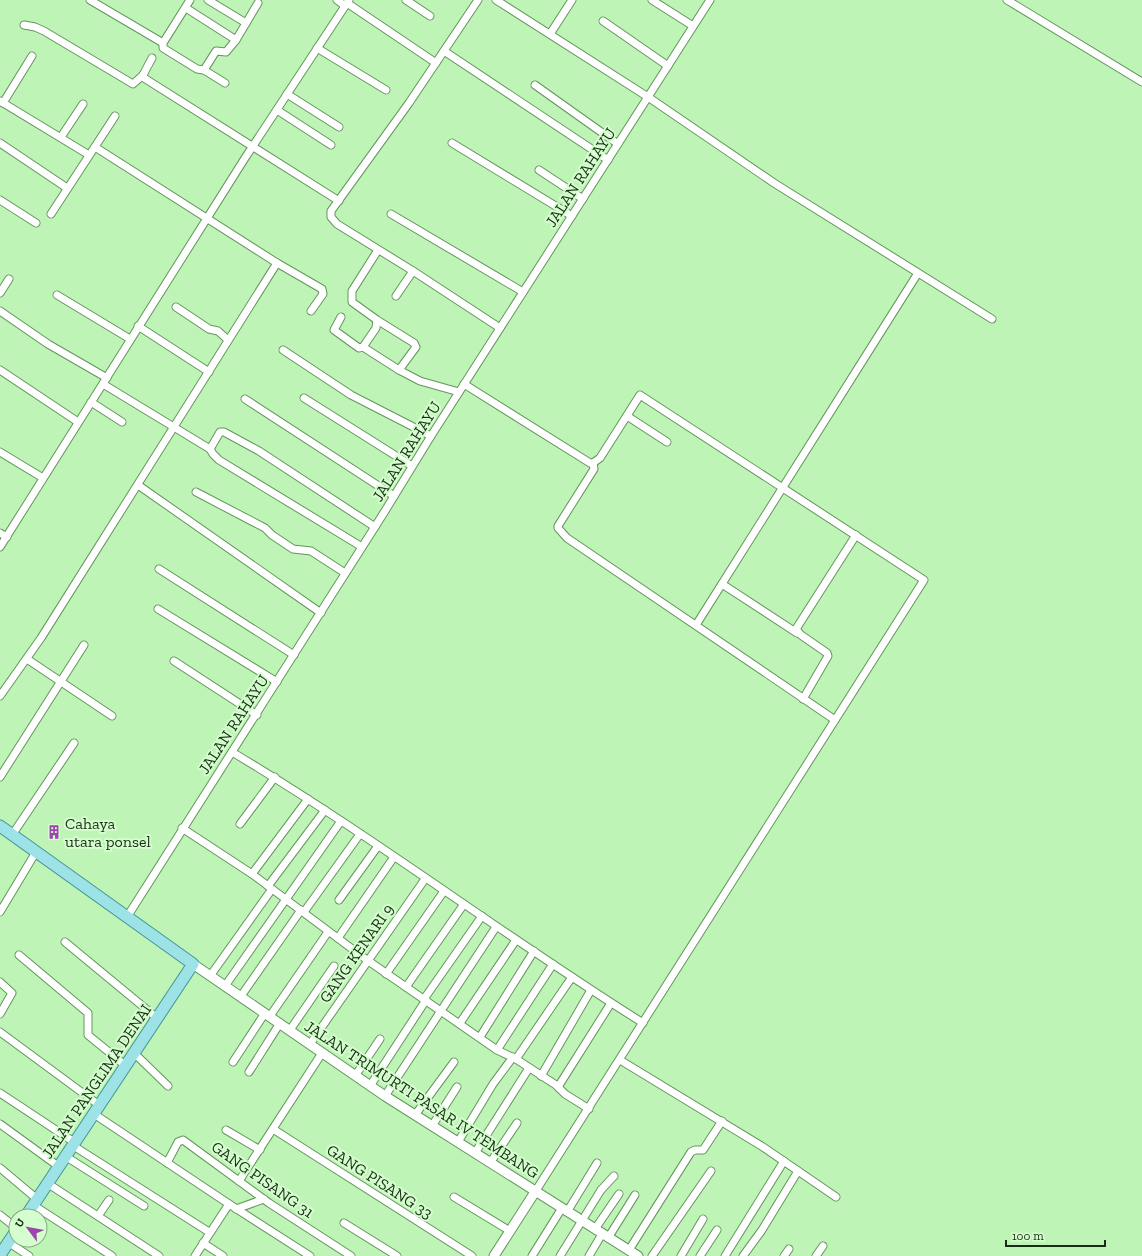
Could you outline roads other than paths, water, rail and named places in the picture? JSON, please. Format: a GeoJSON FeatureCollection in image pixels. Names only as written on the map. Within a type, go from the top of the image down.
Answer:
{"type":"FeatureCollection","features":[{"type":"Feature","properties":{"kind":"main road"},"geometry":{"type":"LineString","coordinates":[[0,826],[193,964]]}},
{"type":"Feature","properties":{"kind":"main road","name":"JALAN PANGLIMA DENAI"},"geometry":{"type":"LineString","coordinates":[[31,1208],[193,964]]}},
{"type":"Feature","properties":{"kind":"main road"},"geometry":{"type":"LineString","coordinates":[[0,1254],[8,1242]]}},
{"type":"Feature","properties":{"kind":"street"},"geometry":{"type":"LineString","coordinates":[[90,0],[163,43]]}},
{"type":"Feature","properties":{"kind":"street"},"geometry":{"type":"LineString","coordinates":[[190,0],[163,43],[163,48],[197,70],[204,70],[225,83]]}},
{"type":"Feature","properties":{"kind":"street"},"geometry":{"type":"LineString","coordinates":[[208,0],[246,24]]}},
{"type":"Feature","properties":{"kind":"street"},"geometry":{"type":"LineString","coordinates":[[337,0],[347,3],[436,63]]}},
{"type":"Feature","properties":{"kind":"street"},"geometry":{"type":"LineString","coordinates":[[406,0],[430,16]]}},
{"type":"Feature","properties":{"kind":"street"},"geometry":{"type":"LineString","coordinates":[[478,0],[340,201],[331,211],[333,221],[500,328]]}},
{"type":"Feature","properties":{"kind":"street"},"geometry":{"type":"LineString","coordinates":[[496,0],[648,97],[774,183],[992,319]]}},
{"type":"Feature","properties":{"kind":"street"},"geometry":{"type":"LineString","coordinates":[[550,34],[572,0]]}},
{"type":"Feature","properties":{"kind":"street"},"geometry":{"type":"LineString","coordinates":[[652,0],[694,26]]}},
{"type":"Feature","properties":{"kind":"street","name":"JALAN RAHAYU"},"geometry":{"type":"LineString","coordinates":[[127,917],[182,828],[257,715],[464,384],[710,0]]}},
{"type":"Feature","properties":{"kind":"street"},"geometry":{"type":"LineString","coordinates":[[1008,0],[1142,82]]}},
{"type":"Feature","properties":{"kind":"street"},"geometry":{"type":"LineString","coordinates":[[204,70],[216,51],[226,52],[236,40],[258,3]]}},
{"type":"Feature","properties":{"kind":"street"},"geometry":{"type":"LineString","coordinates":[[0,547],[138,326],[253,146],[347,3]]}},
{"type":"Feature","properties":{"kind":"street"},"geometry":{"type":"LineString","coordinates":[[186,8],[236,40]]}},
{"type":"Feature","properties":{"kind":"street"},"geometry":{"type":"LineString","coordinates":[[603,21],[668,66]]}},
{"type":"Feature","properties":{"kind":"street"},"geometry":{"type":"LineString","coordinates":[[24,26],[35,27],[44,31],[134,84],[143,75],[152,58]]}},
{"type":"Feature","properties":{"kind":"street"},"geometry":{"type":"LineString","coordinates":[[317,48],[386,90]]}},
{"type":"Feature","properties":{"kind":"street"},"geometry":{"type":"LineString","coordinates":[[444,51],[608,160]]}},
{"type":"Feature","properties":{"kind":"street"},"geometry":{"type":"LineString","coordinates":[[32,56],[2,102],[89,155]]}},
{"type":"Feature","properties":{"kind":"street"},"geometry":{"type":"LineString","coordinates":[[143,75],[144,78],[340,201]]}},
{"type":"Feature","properties":{"kind":"street"},"geometry":{"type":"LineString","coordinates":[[535,85],[618,144]]}},
{"type":"Feature","properties":{"kind":"street"},"geometry":{"type":"LineString","coordinates":[[287,94],[339,127]]}},
{"type":"Feature","properties":{"kind":"street"},"geometry":{"type":"LineString","coordinates":[[61,137],[83,104]]}},
{"type":"Feature","properties":{"kind":"street"},"geometry":{"type":"LineString","coordinates":[[277,110],[331,145]]}},
{"type":"Feature","properties":{"kind":"street"},"geometry":{"type":"LineString","coordinates":[[51,214],[115,116]]}},
{"type":"Feature","properties":{"kind":"street"},"geometry":{"type":"LineString","coordinates":[[0,143],[67,188]]}},
{"type":"Feature","properties":{"kind":"street"},"geometry":{"type":"LineString","coordinates":[[452,143],[572,216]]}},
{"type":"Feature","properties":{"kind":"street"},"geometry":{"type":"LineString","coordinates":[[95,147],[323,291],[323,294],[311,311]]}},
{"type":"Feature","properties":{"kind":"street"},"geometry":{"type":"LineString","coordinates":[[539,170],[583,199]]}},
{"type":"Feature","properties":{"kind":"street"},"geometry":{"type":"LineString","coordinates":[[0,200],[36,223]]}},
{"type":"Feature","properties":{"kind":"street"},"geometry":{"type":"LineString","coordinates":[[391,214],[523,292]]}},
{"type":"Feature","properties":{"kind":"street"},"geometry":{"type":"LineString","coordinates":[[378,250],[352,291],[351,298],[354,304],[379,324],[415,345],[414,351],[399,370]]}},
{"type":"Feature","properties":{"kind":"street"},"geometry":{"type":"LineString","coordinates":[[0,696],[27,659],[176,427],[228,340],[277,263]]}},
{"type":"Feature","properties":{"kind":"street"},"geometry":{"type":"LineString","coordinates":[[396,296],[413,271]]}},
{"type":"Feature","properties":{"kind":"street"},"geometry":{"type":"LineString","coordinates":[[696,625],[918,273]]}},
{"type":"Feature","properties":{"kind":"street"},"geometry":{"type":"LineString","coordinates":[[1,290],[9,279]]}},
{"type":"Feature","properties":{"kind":"street"},"geometry":{"type":"LineString","coordinates":[[57,295],[130,339]]}},
{"type":"Feature","properties":{"kind":"street"},"geometry":{"type":"LineString","coordinates":[[176,307],[209,329],[218,331],[228,340]]}},
{"type":"Feature","properties":{"kind":"street"},"geometry":{"type":"LineString","coordinates":[[0,311],[48,344],[210,449],[212,454],[219,460],[362,547]]}},
{"type":"Feature","properties":{"kind":"street"},"geometry":{"type":"LineString","coordinates":[[341,317],[334,330],[359,348],[363,347],[399,370],[420,381],[459,392]]}},
{"type":"Feature","properties":{"kind":"street"},"geometry":{"type":"LineString","coordinates":[[363,347],[379,324]]}},
{"type":"Feature","properties":{"kind":"street"},"geometry":{"type":"LineString","coordinates":[[138,326],[209,372]]}},
{"type":"Feature","properties":{"kind":"street"},"geometry":{"type":"LineString","coordinates":[[283,350],[351,395],[431,436]]}},
{"type":"Feature","properties":{"kind":"street"},"geometry":{"type":"LineString","coordinates":[[0,370],[78,422]]}},
{"type":"Feature","properties":{"kind":"street"},"geometry":{"type":"LineString","coordinates":[[464,384],[593,463],[594,469],[558,526],[567,538],[835,720]]}},
{"type":"Feature","properties":{"kind":"street"},"geometry":{"type":"LineString","coordinates":[[494,1256],[589,1109],[924,580],[782,489],[640,395],[600,458],[593,463]]}},
{"type":"Feature","properties":{"kind":"street"},"geometry":{"type":"LineString","coordinates":[[304,398],[412,466]]}},
{"type":"Feature","properties":{"kind":"street"},"geometry":{"type":"LineString","coordinates":[[246,400],[394,496]]}},
{"type":"Feature","properties":{"kind":"street"},"geometry":{"type":"LineString","coordinates":[[91,402],[122,422]]}},
{"type":"Feature","properties":{"kind":"street"},"geometry":{"type":"LineString","coordinates":[[626,416],[667,442]]}},
{"type":"Feature","properties":{"kind":"street"},"geometry":{"type":"LineString","coordinates":[[210,449],[220,432],[224,432],[259,451],[375,527]]}},
{"type":"Feature","properties":{"kind":"street"},"geometry":{"type":"LineString","coordinates":[[0,452],[42,478]]}},
{"type":"Feature","properties":{"kind":"street"},"geometry":{"type":"LineString","coordinates":[[138,485],[320,613]]}},
{"type":"Feature","properties":{"kind":"street"},"geometry":{"type":"LineString","coordinates":[[196,492],[264,528],[293,549],[311,551],[345,573]]}},
{"type":"Feature","properties":{"kind":"street"},"geometry":{"type":"LineString","coordinates":[[0,533],[7,537]]}},
{"type":"Feature","properties":{"kind":"street"},"geometry":{"type":"LineString","coordinates":[[797,632],[796,629],[799,624],[856,535]]}},
{"type":"Feature","properties":{"kind":"street"},"geometry":{"type":"LineString","coordinates":[[159,569],[294,654]]}},
{"type":"Feature","properties":{"kind":"street"},"geometry":{"type":"LineString","coordinates":[[722,584],[827,653],[828,656],[803,699]]}},
{"type":"Feature","properties":{"kind":"street"},"geometry":{"type":"LineString","coordinates":[[158,608],[277,682]]}},
{"type":"Feature","properties":{"kind":"street"},"geometry":{"type":"LineString","coordinates":[[0,777],[84,645]]}},
{"type":"Feature","properties":{"kind":"street"},"geometry":{"type":"LineString","coordinates":[[27,659],[112,716]]}},
{"type":"Feature","properties":{"kind":"street"},"geometry":{"type":"LineString","coordinates":[[174,661],[257,715]]}},
{"type":"Feature","properties":{"kind":"street"},"geometry":{"type":"LineString","coordinates":[[12,835],[74,742]]}},
{"type":"Feature","properties":{"kind":"street"},"geometry":{"type":"LineString","coordinates":[[232,752],[275,777],[482,916],[496,927],[643,1023]]}},
{"type":"Feature","properties":{"kind":"street"},"geometry":{"type":"LineString","coordinates":[[240,824],[275,777]]}},
{"type":"Feature","properties":{"kind":"street"},"geometry":{"type":"LineString","coordinates":[[252,874],[308,799]]}},
{"type":"Feature","properties":{"kind":"street"},"geometry":{"type":"LineString","coordinates":[[210,976],[270,887],[325,810]]}},
{"type":"Feature","properties":{"kind":"street"},"geometry":{"type":"LineString","coordinates":[[225,986],[341,821]]}},
{"type":"Feature","properties":{"kind":"street"},"geometry":{"type":"LineString","coordinates":[[182,828],[287,899],[328,932],[386,974],[425,999],[497,1050],[514,1058],[589,1109]]}},
{"type":"Feature","properties":{"kind":"street"},"geometry":{"type":"LineString","coordinates":[[241,996],[360,834]]}},
{"type":"Feature","properties":{"kind":"street"},"geometry":{"type":"LineString","coordinates":[[339,900],[378,846]]}},
{"type":"Feature","properties":{"kind":"street"},"geometry":{"type":"LineString","coordinates":[[0,912],[36,852]]}},
{"type":"Feature","properties":{"kind":"street"},"geometry":{"type":"LineString","coordinates":[[338,938],[394,857]]}},
{"type":"Feature","properties":{"kind":"street","name":"GANG KENARI 9"},"geometry":{"type":"LineString","coordinates":[[310,1044],[425,878]]}},
{"type":"Feature","properties":{"kind":"street"},"geometry":{"type":"LineString","coordinates":[[386,974],[444,891]]}},
{"type":"Feature","properties":{"kind":"street"},"geometry":{"type":"LineString","coordinates":[[406,987],[464,904]]}},
{"type":"Feature","properties":{"kind":"street"},"geometry":{"type":"LineString","coordinates":[[370,1086],[425,999],[482,916]]}},
{"type":"Feature","properties":{"kind":"street"},"geometry":{"type":"LineString","coordinates":[[385,1096],[496,927]]}},
{"type":"Feature","properties":{"kind":"street"},"geometry":{"type":"LineString","coordinates":[[233,1062],[328,932]]}},
{"type":"Feature","properties":{"kind":"street"},"geometry":{"type":"LineString","coordinates":[[460,1023],[516,940]]}},
{"type":"Feature","properties":{"kind":"street"},"geometry":{"type":"LineString","coordinates":[[65,942],[157,1018]]}},
{"type":"Feature","properties":{"kind":"street"},"geometry":{"type":"LineString","coordinates":[[480,1037],[534,951]]}},
{"type":"Feature","properties":{"kind":"street"},"geometry":{"type":"LineString","coordinates":[[19,954],[88,1014],[88,1034],[126,1066]]}},
{"type":"Feature","properties":{"kind":"street","name":"JALAN TRIMURTI PASAR IV TEMBANG"},"geometry":{"type":"LineString","coordinates":[[193,964],[385,1096],[638,1256]]}},
{"type":"Feature","properties":{"kind":"street"},"geometry":{"type":"LineString","coordinates":[[497,1050],[553,964]]}},
{"type":"Feature","properties":{"kind":"street"},"geometry":{"type":"LineString","coordinates":[[290,1030],[334,966]]}},
{"type":"Feature","properties":{"kind":"street"},"geometry":{"type":"LineString","coordinates":[[458,1142],[493,1084],[514,1058],[572,977]]}},
{"type":"Feature","properties":{"kind":"street"},"geometry":{"type":"LineString","coordinates":[[0,982],[9,989],[12,995],[0,1014]]}},
{"type":"Feature","properties":{"kind":"street"},"geometry":{"type":"LineString","coordinates":[[541,1076],[591,990]]}},
{"type":"Feature","properties":{"kind":"street"},"geometry":{"type":"LineString","coordinates":[[558,1087],[611,1003]]}},
{"type":"Feature","properties":{"kind":"street"},"geometry":{"type":"LineString","coordinates":[[249,1072],[280,1023]]}},
{"type":"Feature","properties":{"kind":"street"},"geometry":{"type":"LineString","coordinates":[[0,1032],[96,1110],[167,1163],[310,1256]]}},
{"type":"Feature","properties":{"kind":"street"},"geometry":{"type":"LineString","coordinates":[[355,1076],[380,1038]]}},
{"type":"Feature","properties":{"kind":"street"},"geometry":{"type":"LineString","coordinates":[[134,1053],[168,1086]]}},
{"type":"Feature","properties":{"kind":"street"},"geometry":{"type":"LineString","coordinates":[[239,1181],[322,1053]]}},
{"type":"Feature","properties":{"kind":"street"},"geometry":{"type":"LineString","coordinates":[[620,1060],[722,1121],[836,1197]]}},
{"type":"Feature","properties":{"kind":"street"},"geometry":{"type":"LineString","coordinates":[[415,1115],[454,1062]]}},
{"type":"Feature","properties":{"kind":"street"},"geometry":{"type":"LineString","coordinates":[[475,1153],[529,1068]]}},
{"type":"Feature","properties":{"kind":"street"},"geometry":{"type":"LineString","coordinates":[[432,1126],[458,1087]]}},
{"type":"Feature","properties":{"kind":"street"},"geometry":{"type":"LineString","coordinates":[[0,1093],[73,1144],[209,1232]]}},
{"type":"Feature","properties":{"kind":"street"},"geometry":{"type":"LineString","coordinates":[[629,1250],[691,1152],[695,1150],[703,1150],[722,1121]]}},
{"type":"Feature","properties":{"kind":"street"},"geometry":{"type":"LineString","coordinates":[[490,1163],[517,1123]]}},
{"type":"Feature","properties":{"kind":"street"},"geometry":{"type":"LineString","coordinates":[[0,1124],[58,1166]]}},
{"type":"Feature","properties":{"kind":"street","name":"GANG PISANG 33"},"geometry":{"type":"LineString","coordinates":[[273,1129],[472,1256]]}},
{"type":"Feature","properties":{"kind":"street"},"geometry":{"type":"LineString","coordinates":[[226,1130],[260,1150]]}},
{"type":"Feature","properties":{"kind":"street","name":"GANG PISANG 31"},"geometry":{"type":"LineString","coordinates":[[167,1163],[178,1142],[183,1140],[264,1199],[351,1256]]}},
{"type":"Feature","properties":{"kind":"street"},"geometry":{"type":"LineString","coordinates":[[65,1156],[144,1206]]}},
{"type":"Feature","properties":{"kind":"street"},"geometry":{"type":"LineString","coordinates":[[725,1256],[784,1161]]}},
{"type":"Feature","properties":{"kind":"street"},"geometry":{"type":"LineString","coordinates":[[532,1256],[597,1163]]}},
{"type":"Feature","properties":{"kind":"street"},"geometry":{"type":"LineString","coordinates":[[0,1168],[35,1202],[112,1256]]}},
{"type":"Feature","properties":{"kind":"street"},"geometry":{"type":"LineString","coordinates":[[652,1256],[711,1171]]}},
{"type":"Feature","properties":{"kind":"street"},"geometry":{"type":"LineString","coordinates":[[743,1256],[762,1230],[798,1171]]}},
{"type":"Feature","properties":{"kind":"street"},"geometry":{"type":"LineString","coordinates":[[560,1256],[601,1190],[614,1176]]}},
{"type":"Feature","properties":{"kind":"street"},"geometry":{"type":"LineString","coordinates":[[47,1183],[159,1256]]}},
{"type":"Feature","properties":{"kind":"street"},"geometry":{"type":"LineString","coordinates":[[589,1256],[602,1234],[619,1194]]}},
{"type":"Feature","properties":{"kind":"street"},"geometry":{"type":"LineString","coordinates":[[602,1234],[636,1195]]}},
{"type":"Feature","properties":{"kind":"street"},"geometry":{"type":"LineString","coordinates":[[454,1197],[510,1231]]}},
{"type":"Feature","properties":{"kind":"street"},"geometry":{"type":"LineString","coordinates":[[236,1209],[264,1199]]}},
{"type":"Feature","properties":{"kind":"street"},"geometry":{"type":"LineString","coordinates":[[98,1216],[109,1200]]}},
{"type":"Feature","properties":{"kind":"street"},"geometry":{"type":"LineString","coordinates":[[195,1256],[209,1232],[229,1204]]}},
{"type":"Feature","properties":{"kind":"street"},"geometry":{"type":"LineString","coordinates":[[0,1215],[8,1222]]}},
{"type":"Feature","properties":{"kind":"street"},"geometry":{"type":"LineString","coordinates":[[681,1256],[703,1219]]}},
{"type":"Feature","properties":{"kind":"street"},"geometry":{"type":"LineString","coordinates":[[344,1223],[397,1256]]}},
{"type":"Feature","properties":{"kind":"street"},"geometry":{"type":"LineString","coordinates":[[700,1256],[717,1230]]}},
{"type":"Feature","properties":{"kind":"street"},"geometry":{"type":"LineString","coordinates":[[203,1243],[223,1256]]}},
{"type":"Feature","properties":{"kind":"street"},"geometry":{"type":"LineString","coordinates":[[816,1256],[823,1246]]}},
{"type":"Feature","properties":{"kind":"street"},"geometry":{"type":"LineString","coordinates":[[17,1248],[29,1256]]}},
{"type":"Feature","properties":{"kind":"street"},"geometry":{"type":"LineString","coordinates":[[784,1256],[789,1249]]}},
{"type":"Feature","properties":{"kind":"place","name":"Cahaya utara ponsel"},"geometry":{"type":"Point","coordinates":[54,832]}}]}
